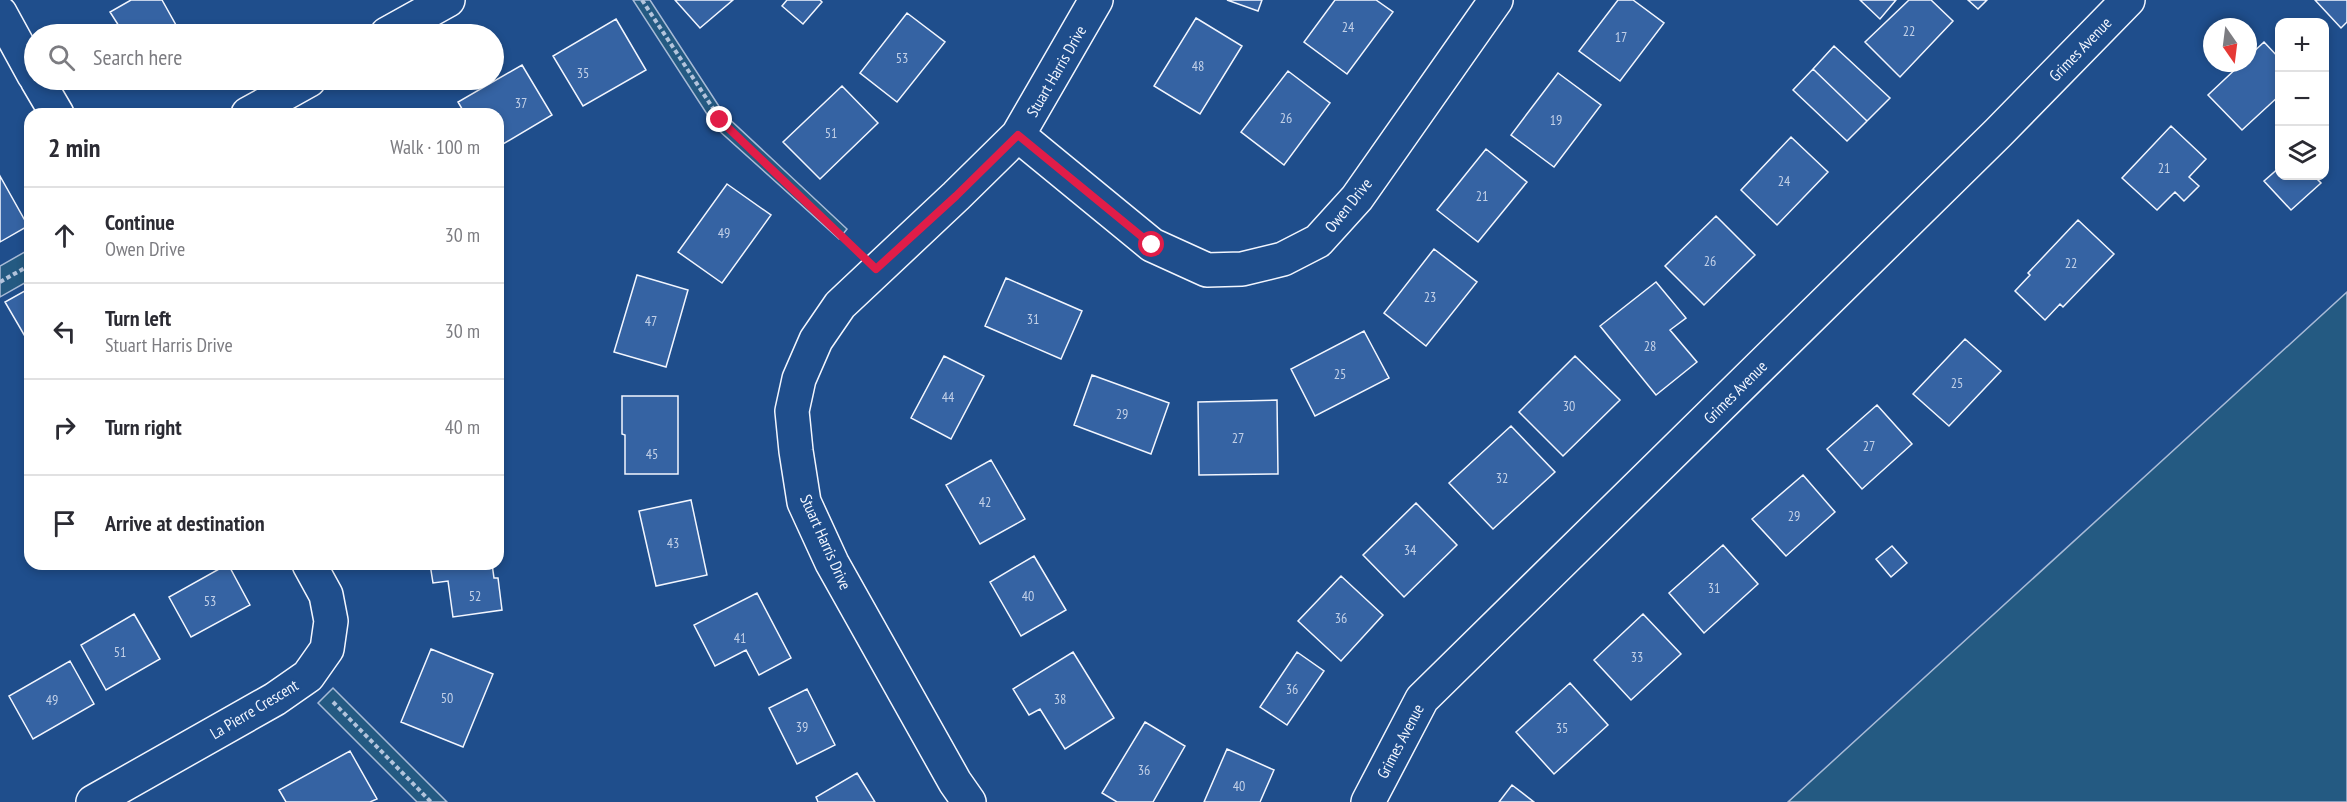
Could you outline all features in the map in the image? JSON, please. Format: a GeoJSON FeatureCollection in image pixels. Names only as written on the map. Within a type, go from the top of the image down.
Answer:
{"type":"FeatureCollection","features":[{"type":"Feature","properties":{"kind":"street"},"geometry":{"type":"LineString","coordinates":[[405,24],[448,0]]}},
{"type":"Feature","properties":{"kind":"street","name":"Stuart Harris Drive"},"geometry":{"type":"LineString","coordinates":[[969,802],[955,782],[832,563],[804,502],[792,411],[799,379],[816,340],[840,305],[1018,135],[1095,0]]}},
{"type":"Feature","properties":{"kind":"street","name":"Owen Drive"},"geometry":{"type":"LineString","coordinates":[[1018,135],[1152,245],[1177,258],[1208,270],[1242,269],[1283,259],[1318,241],[1357,198],[1496,0]]}},
{"type":"Feature","properties":{"kind":"street","name":"Grimes Avenue"},"geometry":{"type":"LineString","coordinates":[[1368,802],[1422,699],[1990,141],[2128,0]]}},
{"type":"Feature","properties":{"kind":"street"},"geometry":{"type":"LineString","coordinates":[[0,13],[24,57]]}},
{"type":"Feature","properties":{"kind":"street"},"geometry":{"type":"LineString","coordinates":[[43,90],[53,108]]}},
{"type":"Feature","properties":{"kind":"street"},"geometry":{"type":"LineString","coordinates":[[259,108],[291,90]]}},
{"type":"Feature","properties":{"kind":"street","name":"La Pierre Crescent"},"geometry":{"type":"LineString","coordinates":[[93,802],[275,699],[308,676],[327,649],[331,621],[326,595],[312,570]]}},
{"type":"Feature","properties":{"kind":"path"},"geometry":{"type":"LineString","coordinates":[[642,0],[720,120],[876,269]]}},
{"type":"Feature","properties":{"kind":"path"},"geometry":{"type":"LineString","coordinates":[[0,282],[24,268]]}},
{"type":"Feature","properties":{"kind":"path"},"geometry":{"type":"LineString","coordinates":[[308,676],[431,802]]}},
{"type":"Feature","properties":{"kind":"shaded area"},"geometry":{"type":"Polygon","coordinates":[[[633,0],[650,0],[724,114],[847,229],[839,239],[716,128],[633,0]]]}},
{"type":"Feature","properties":{"kind":"shaded area"},"geometry":{"type":"Polygon","coordinates":[[[24,252],[24,283],[0,297],[0,266],[24,252]]]}},
{"type":"Feature","properties":{"kind":"shaded area"},"geometry":{"type":"Polygon","coordinates":[[[2347,292],[2347,802],[1788,802],[2347,292]]]}},
{"type":"Feature","properties":{"kind":"shaded area"},"geometry":{"type":"Polygon","coordinates":[[[333,688],[447,802],[417,802],[318,703],[333,688]]]}},
{"type":"Feature","properties":{"kind":"building"},"geometry":{"type":"Polygon","coordinates":[[[131,0],[162,0],[175,24],[118,24],[110,12],[131,0]]]}},
{"type":"Feature","properties":{"kind":"building"},"geometry":{"type":"Polygon","coordinates":[[[675,0],[733,0],[700,28],[675,0]]]}},
{"type":"Feature","properties":{"kind":"building"},"geometry":{"type":"Polygon","coordinates":[[[787,0],[820,0],[822,2],[803,24],[782,6],[787,0]]]}},
{"type":"Feature","properties":{"kind":"building"},"geometry":{"type":"Polygon","coordinates":[[[1227,0],[1262,0],[1258,11],[1227,0]]]}},
{"type":"Feature","properties":{"kind":"building"},"geometry":{"type":"Polygon","coordinates":[[[1335,0],[1376,0],[1393,12],[1347,74],[1304,42],[1335,0]]]}},
{"type":"Feature","properties":{"kind":"building"},"geometry":{"type":"Polygon","coordinates":[[[1618,0],[1633,0],[1664,23],[1620,81],[1579,51],[1618,0]]]}},
{"type":"Feature","properties":{"kind":"building"},"geometry":{"type":"Polygon","coordinates":[[[1860,0],[1896,0],[1880,19],[1860,0]]]}},
{"type":"Feature","properties":{"kind":"building"},"geometry":{"type":"Polygon","coordinates":[[[1909,0],[1931,0],[1953,21],[1900,77],[1865,42],[1909,0]]]}},
{"type":"Feature","properties":{"kind":"building"},"geometry":{"type":"Polygon","coordinates":[[[1968,0],[1987,0],[1978,9],[1968,0]]]}},
{"type":"Feature","properties":{"kind":"building"},"geometry":{"type":"Polygon","coordinates":[[[2315,0],[2347,0],[2347,22],[2341,28],[2315,0]]]}},
{"type":"Feature","properties":{"kind":"building"},"geometry":{"type":"Polygon","coordinates":[[[907,13],[945,42],[897,102],[860,73],[907,13]]]}},
{"type":"Feature","properties":{"kind":"building"},"geometry":{"type":"Polygon","coordinates":[[[1196,18],[1242,46],[1200,114],[1154,86],[1196,18]]]}},
{"type":"Feature","properties":{"kind":"building"},"geometry":{"type":"Polygon","coordinates":[[[616,19],[646,70],[583,106],[553,56],[616,19]]]}},
{"type":"Feature","properties":{"kind":"building"},"geometry":{"type":"Polygon","coordinates":[[[2264,42],[2275,54],[2275,100],[2242,130],[2208,95],[2232,72],[2257,72],[2257,49],[2264,42]]]}},
{"type":"Feature","properties":{"kind":"building"},"geometry":{"type":"Polygon","coordinates":[[[1834,46],[1890,98],[1867,121],[1813,69],[1834,46]]]}},
{"type":"Feature","properties":{"kind":"building"},"geometry":{"type":"Polygon","coordinates":[[[522,65],[552,115],[504,143],[504,108],[462,108],[458,102],[479,90],[504,90],[504,75],[522,65]]]}},
{"type":"Feature","properties":{"kind":"building"},"geometry":{"type":"Polygon","coordinates":[[[1813,69],[1867,121],[1847,141],[1793,90],[1813,69]]]}},
{"type":"Feature","properties":{"kind":"building"},"geometry":{"type":"Polygon","coordinates":[[[1288,71],[1330,103],[1284,165],[1241,132],[1288,71]]]}},
{"type":"Feature","properties":{"kind":"building"},"geometry":{"type":"Polygon","coordinates":[[[1558,73],[1601,105],[1554,167],[1511,135],[1558,73]]]}},
{"type":"Feature","properties":{"kind":"building"},"geometry":{"type":"Polygon","coordinates":[[[842,86],[878,123],[820,179],[783,142],[842,86]]]}},
{"type":"Feature","properties":{"kind":"building"},"geometry":{"type":"Polygon","coordinates":[[[2171,126],[2206,159],[2189,177],[2199,186],[2184,201],[2175,192],[2157,210],[2122,178],[2171,126]]]}},
{"type":"Feature","properties":{"kind":"building"},"geometry":{"type":"Polygon","coordinates":[[[1791,137],[1828,172],[1777,225],[1741,190],[1791,137]]]}},
{"type":"Feature","properties":{"kind":"building"},"geometry":{"type":"Polygon","coordinates":[[[1486,149],[1527,182],[1478,242],[1437,210],[1486,149]]]}},
{"type":"Feature","properties":{"kind":"building"},"geometry":{"type":"Polygon","coordinates":[[[2275,171],[2275,180],[2318,180],[2321,183],[2291,210],[2264,181],[2275,171]]]}},
{"type":"Feature","properties":{"kind":"building"},"geometry":{"type":"Polygon","coordinates":[[[0,176],[24,219],[24,228],[0,242],[0,176]]]}},
{"type":"Feature","properties":{"kind":"building"},"geometry":{"type":"Polygon","coordinates":[[[727,184],[771,215],[722,283],[678,252],[727,184]]]}},
{"type":"Feature","properties":{"kind":"building"},"geometry":{"type":"Polygon","coordinates":[[[1716,216],[1755,255],[1704,305],[1665,266],[1716,216]]]}},
{"type":"Feature","properties":{"kind":"building"},"geometry":{"type":"Polygon","coordinates":[[[2078,220],[2114,254],[2063,307],[2060,304],[2045,320],[2015,291],[2030,275],[2028,273],[2078,220]]]}},
{"type":"Feature","properties":{"kind":"building"},"geometry":{"type":"Polygon","coordinates":[[[1434,249],[1477,282],[1426,346],[1384,313],[1434,249]]]}},
{"type":"Feature","properties":{"kind":"building"},"geometry":{"type":"Polygon","coordinates":[[[637,275],[688,290],[666,367],[614,352],[637,275]]]}},
{"type":"Feature","properties":{"kind":"building"},"geometry":{"type":"Polygon","coordinates":[[[1006,278],[1082,311],[1061,359],[985,326],[1006,278]]]}},
{"type":"Feature","properties":{"kind":"building"},"geometry":{"type":"Polygon","coordinates":[[[1656,282],[1686,318],[1670,330],[1697,362],[1656,395],[1600,326],[1656,282]]]}},
{"type":"Feature","properties":{"kind":"building"},"geometry":{"type":"Polygon","coordinates":[[[24,291],[24,335],[5,302],[24,291]]]}},
{"type":"Feature","properties":{"kind":"building"},"geometry":{"type":"Polygon","coordinates":[[[1364,331],[1389,378],[1315,416],[1291,369],[1364,331]]]}},
{"type":"Feature","properties":{"kind":"building"},"geometry":{"type":"Polygon","coordinates":[[[1965,339],[2001,371],[1949,426],[1913,394],[1965,339]]]}},
{"type":"Feature","properties":{"kind":"building"},"geometry":{"type":"Polygon","coordinates":[[[944,356],[984,376],[951,439],[911,418],[944,356]]]}},
{"type":"Feature","properties":{"kind":"building"},"geometry":{"type":"Polygon","coordinates":[[[1575,356],[1620,400],[1563,456],[1519,412],[1575,356]]]}},
{"type":"Feature","properties":{"kind":"building"},"geometry":{"type":"Polygon","coordinates":[[[1092,375],[1169,403],[1151,454],[1074,425],[1092,375]]]}},
{"type":"Feature","properties":{"kind":"building"},"geometry":{"type":"Polygon","coordinates":[[[622,396],[678,396],[678,474],[625,474],[622,396]]]}},
{"type":"Feature","properties":{"kind":"building"},"geometry":{"type":"Polygon","coordinates":[[[1277,400],[1278,474],[1199,475],[1198,402],[1277,400]]]}},
{"type":"Feature","properties":{"kind":"building"},"geometry":{"type":"Polygon","coordinates":[[[1877,405],[1912,444],[1862,489],[1827,449],[1877,405]]]}},
{"type":"Feature","properties":{"kind":"building"},"geometry":{"type":"Polygon","coordinates":[[[1511,426],[1555,472],[1493,529],[1449,483],[1511,426]]]}},
{"type":"Feature","properties":{"kind":"building"},"geometry":{"type":"Polygon","coordinates":[[[991,460],[1025,519],[980,544],[946,485],[991,460]]]}},
{"type":"Feature","properties":{"kind":"building"},"geometry":{"type":"Polygon","coordinates":[[[1803,475],[1835,512],[1786,556],[1752,519],[1803,475]]]}},
{"type":"Feature","properties":{"kind":"building"},"geometry":{"type":"Polygon","coordinates":[[[691,500],[707,575],[656,586],[639,511],[691,500]]]}},
{"type":"Feature","properties":{"kind":"building"},"geometry":{"type":"Polygon","coordinates":[[[1416,503],[1457,545],[1404,597],[1363,555],[1416,503]]]}},
{"type":"Feature","properties":{"kind":"building"},"geometry":{"type":"Polygon","coordinates":[[[1723,545],[1758,584],[1704,633],[1669,593],[1723,545]]]}},
{"type":"Feature","properties":{"kind":"building"},"geometry":{"type":"Polygon","coordinates":[[[1892,546],[1907,563],[1891,577],[1876,559],[1892,546]]]}},
{"type":"Feature","properties":{"kind":"building"},"geometry":{"type":"Polygon","coordinates":[[[1034,556],[1066,610],[1021,636],[990,582],[1034,556]]]}},
{"type":"Feature","properties":{"kind":"building"},"geometry":{"type":"Polygon","coordinates":[[[217,570],[231,570],[250,605],[191,637],[169,597],[217,570]]]}},
{"type":"Feature","properties":{"kind":"building"},"geometry":{"type":"Polygon","coordinates":[[[431,570],[493,570],[494,578],[498,578],[502,610],[453,617],[448,581],[433,583],[431,570]]]}},
{"type":"Feature","properties":{"kind":"building"},"geometry":{"type":"Polygon","coordinates":[[[1341,576],[1383,615],[1341,661],[1298,621],[1341,576]]]}},
{"type":"Feature","properties":{"kind":"building"},"geometry":{"type":"Polygon","coordinates":[[[757,593],[791,658],[759,675],[746,650],[715,666],[694,625],[757,593]]]}},
{"type":"Feature","properties":{"kind":"building"},"geometry":{"type":"Polygon","coordinates":[[[134,614],[160,659],[106,690],[81,645],[134,614]]]}},
{"type":"Feature","properties":{"kind":"building"},"geometry":{"type":"Polygon","coordinates":[[[1643,614],[1681,654],[1631,700],[1594,660],[1643,614]]]}},
{"type":"Feature","properties":{"kind":"building"},"geometry":{"type":"Polygon","coordinates":[[[431,649],[493,674],[463,747],[401,722],[431,649]]]}},
{"type":"Feature","properties":{"kind":"building"},"geometry":{"type":"Polygon","coordinates":[[[1073,652],[1114,718],[1065,749],[1040,709],[1029,715],[1013,689],[1073,652]]]}},
{"type":"Feature","properties":{"kind":"building"},"geometry":{"type":"Polygon","coordinates":[[[1297,652],[1324,671],[1287,725],[1260,707],[1297,652]]]}},
{"type":"Feature","properties":{"kind":"building"},"geometry":{"type":"Polygon","coordinates":[[[70,661],[94,704],[33,739],[9,696],[70,661]]]}},
{"type":"Feature","properties":{"kind":"building"},"geometry":{"type":"Polygon","coordinates":[[[1570,683],[1608,725],[1554,774],[1516,732],[1570,683]]]}},
{"type":"Feature","properties":{"kind":"building"},"geometry":{"type":"Polygon","coordinates":[[[807,689],[835,745],[797,764],[769,708],[807,689]]]}},
{"type":"Feature","properties":{"kind":"building"},"geometry":{"type":"Polygon","coordinates":[[[1145,722],[1185,746],[1153,802],[1117,802],[1102,793],[1145,722]]]}},
{"type":"Feature","properties":{"kind":"building"},"geometry":{"type":"Polygon","coordinates":[[[1227,749],[1274,770],[1260,802],[1204,802],[1227,749]]]}},
{"type":"Feature","properties":{"kind":"building"},"geometry":{"type":"Polygon","coordinates":[[[350,751],[377,799],[370,802],[286,802],[279,790],[350,751]]]}},
{"type":"Feature","properties":{"kind":"building"},"geometry":{"type":"Polygon","coordinates":[[[857,773],[875,802],[818,802],[816,797],[857,773]]]}},
{"type":"Feature","properties":{"kind":"building"},"geometry":{"type":"Polygon","coordinates":[[[1512,785],[1534,802],[1499,802],[1512,785]]]}},
{"type":"Feature","properties":{"kind":"route"},"geometry":{"type":"LineString","coordinates":[[720,120],[876,269],[956,196],[1018,135],[1152,245]]}}]}
